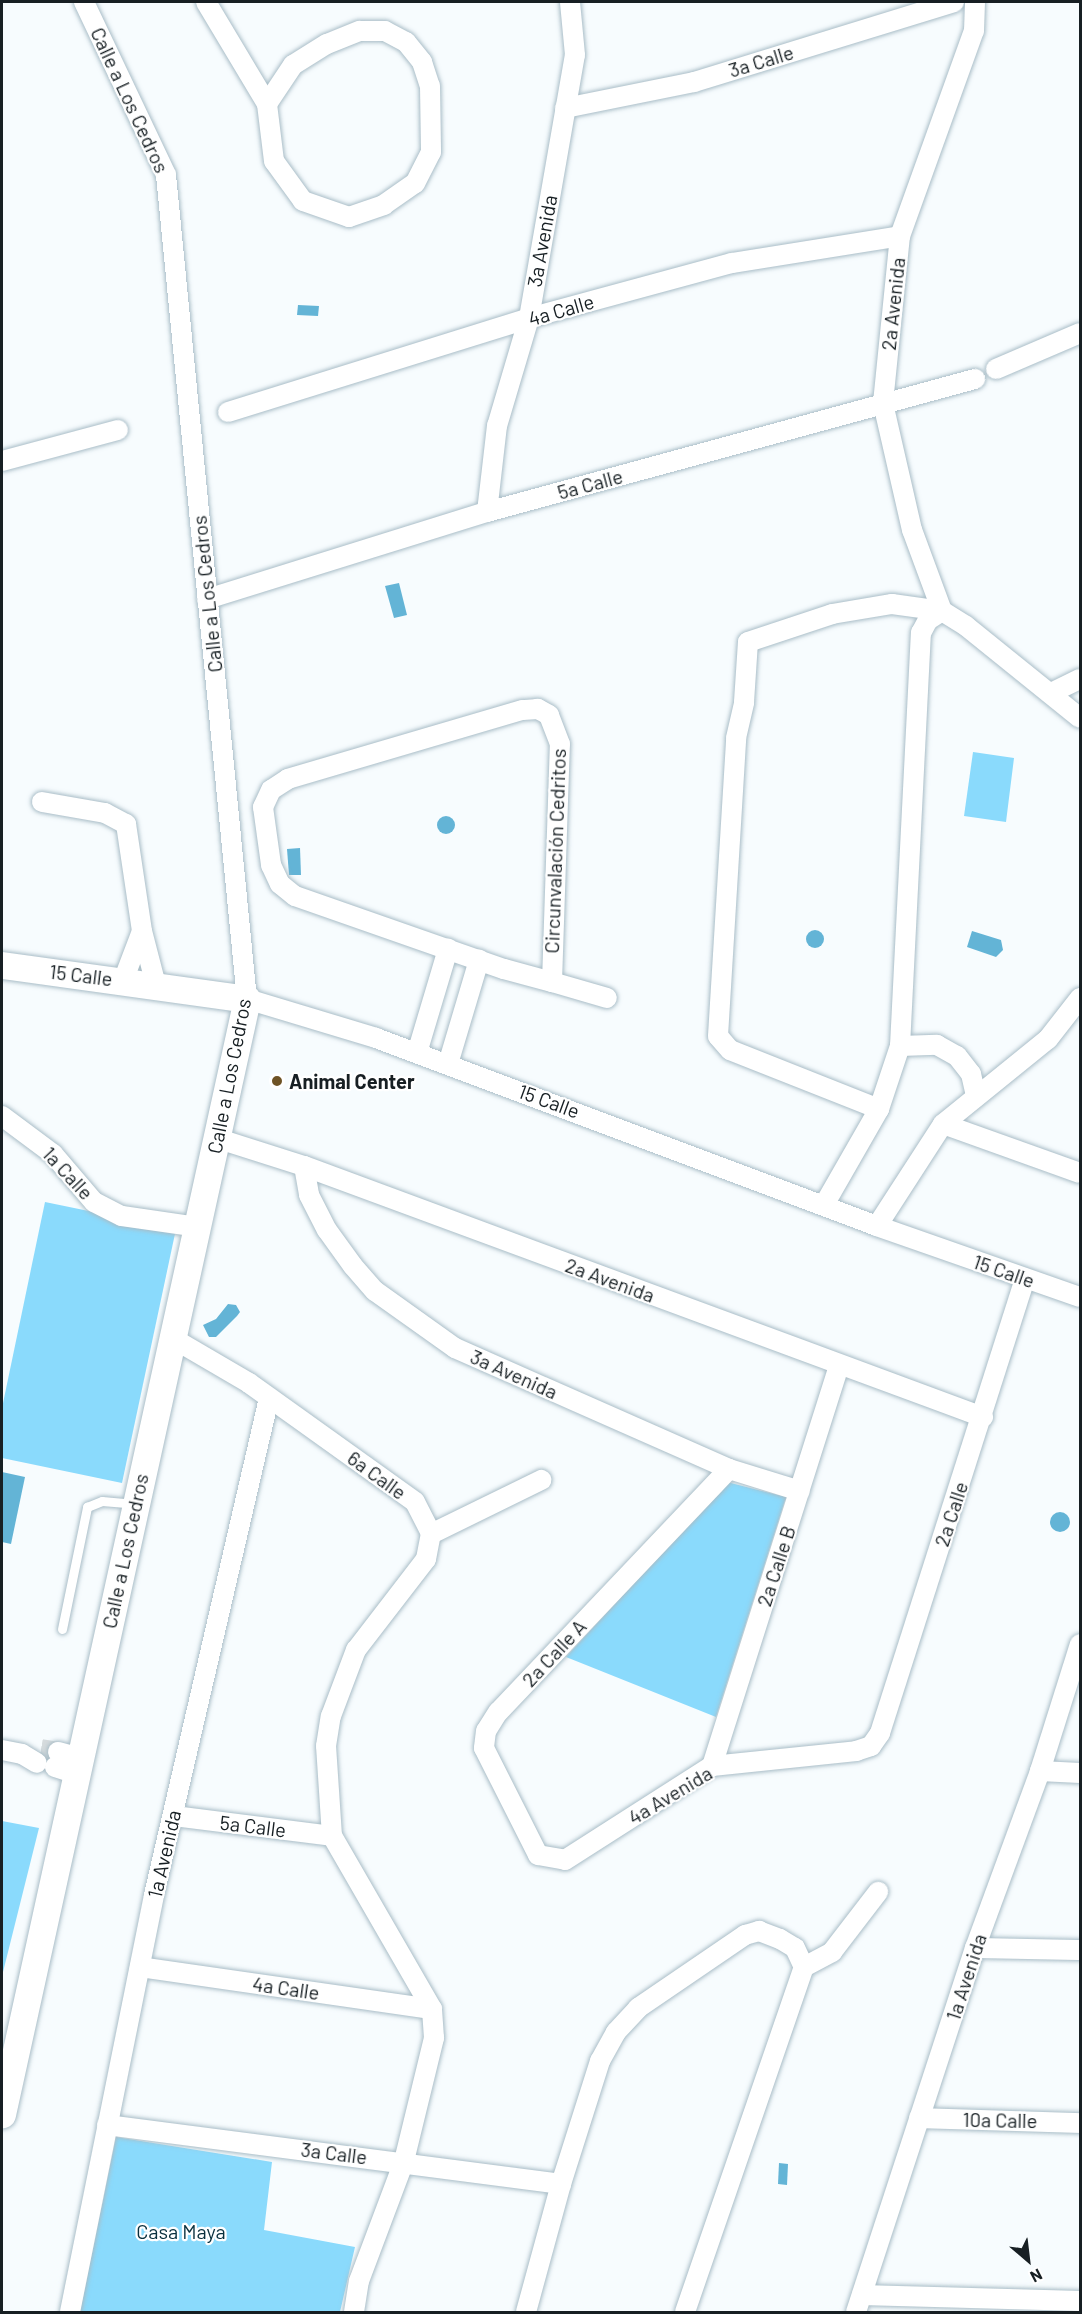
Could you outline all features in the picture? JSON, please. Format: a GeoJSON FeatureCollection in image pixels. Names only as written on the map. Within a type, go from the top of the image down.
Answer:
{"type":"FeatureCollection","features":[{"type":"Feature","properties":{"kind":"street","name":"Calle a Los Cedros"},"geometry":{"type":"LineString","coordinates":[[3,2103],[53,1760],[135,1504],[172,1338],[187,1226],[228,1141],[247,999],[166,175],[84,2]]}},
{"type":"Feature","properties":{"kind":"street"},"geometry":{"type":"LineString","coordinates":[[206,2],[267,104],[274,161],[303,201],[349,217],[384,205],[415,183],[432,152],[430,86],[422,62],[406,42],[385,32],[360,31],[327,44],[293,65],[267,104]]}},
{"type":"Feature","properties":{"kind":"street","name":"3a Avenida"},"geometry":{"type":"LineString","coordinates":[[487,512],[497,426],[529,318],[574,55],[570,2]]}},
{"type":"Feature","properties":{"kind":"street","name":"3a Calle"},"geometry":{"type":"LineString","coordinates":[[565,108],[694,81],[954,2]]}},
{"type":"Feature","properties":{"kind":"street","name":"2a Avenida"},"geometry":{"type":"LineString","coordinates":[[942,611],[912,530],[883,403],[900,236],[974,31],[975,2]]}},
{"type":"Feature","properties":{"kind":"street","name":"4a Calle"},"geometry":{"type":"LineString","coordinates":[[228,412],[529,318],[732,263],[900,236]]}},
{"type":"Feature","properties":{"kind":"street"},"geometry":{"type":"LineString","coordinates":[[996,369],[1080,333]]}},
{"type":"Feature","properties":{"kind":"street","name":"5a Calle"},"geometry":{"type":"LineString","coordinates":[[207,599],[487,512],[975,379]]}},
{"type":"Feature","properties":{"kind":"street"},"geometry":{"type":"LineString","coordinates":[[2,461],[118,430]]}},
{"type":"Feature","properties":{"kind":"street"},"geometry":{"type":"LineString","coordinates":[[879,1109],[730,1050],[718,1036],[736,738],[744,702],[748,642],[832,614],[891,604],[942,611],[1051,693],[1080,718]]}},
{"type":"Feature","properties":{"kind":"street"},"geometry":{"type":"LineString","coordinates":[[824,1205],[879,1109],[900,1047],[921,633],[928,620],[942,611]]}},
{"type":"Feature","properties":{"kind":"street"},"geometry":{"type":"LineString","coordinates":[[1051,693],[1080,679]]}},
{"type":"Feature","properties":{"kind":"street","name":"Circunvalación Cedritos"},"geometry":{"type":"LineString","coordinates":[[538,709],[549,715],[560,744],[552,982],[448,949],[295,896],[280,884],[271,865],[263,807],[271,790],[288,779],[522,710],[538,709]]}},
{"type":"Feature","properties":{"kind":"street"},"geometry":{"type":"LineString","coordinates":[[42,802],[105,813],[126,824],[142,931],[156,985]]}},
{"type":"Feature","properties":{"kind":"street"},"geometry":{"type":"LineString","coordinates":[[123,981],[142,931]]}},
{"type":"Feature","properties":{"kind":"street"},"geometry":{"type":"LineString","coordinates":[[417,1053],[448,949]]}},
{"type":"Feature","properties":{"kind":"street"},"geometry":{"type":"LineString","coordinates":[[448,1064],[479,960]]}},
{"type":"Feature","properties":{"kind":"street","name":"15 Calle"},"geometry":{"type":"LineString","coordinates":[[2,965],[247,999],[448,1064],[877,1226],[1080,1297]]}},
{"type":"Feature","properties":{"kind":"street"},"geometry":{"type":"LineString","coordinates":[[552,982],[608,998]]}},
{"type":"Feature","properties":{"kind":"street"},"geometry":{"type":"LineString","coordinates":[[877,1226],[943,1124],[1048,1039],[1080,998]]}},
{"type":"Feature","properties":{"kind":"street"},"geometry":{"type":"LineString","coordinates":[[900,1047],[937,1044],[957,1056],[970,1074],[976,1096]]}},
{"type":"Feature","properties":{"kind":"street","name":"1a Calle"},"geometry":{"type":"LineString","coordinates":[[2,1116],[53,1154],[94,1202],[122,1216],[187,1226]]}},
{"type":"Feature","properties":{"kind":"street"},"geometry":{"type":"LineString","coordinates":[[943,1124],[1080,1173]]}},
{"type":"Feature","properties":{"kind":"street","name":"2a Avenida"},"geometry":{"type":"LineString","coordinates":[[228,1141],[304,1166],[983,1417]]}},
{"type":"Feature","properties":{"kind":"street","name":"3a Avenida"},"geometry":{"type":"LineString","coordinates":[[304,1166],[309,1195],[327,1230],[352,1266],[375,1291],[455,1348],[729,1469],[800,1491]]}},
{"type":"Feature","properties":{"kind":"street","name":"2a Calle"},"geometry":{"type":"LineString","coordinates":[[871,1746],[880,1733],[983,1417],[1025,1279]]}},
{"type":"Feature","properties":{"kind":"street","name":"6a Calle"},"geometry":{"type":"LineString","coordinates":[[172,1338],[249,1383],[415,1503],[431,1533]]}},
{"type":"Feature","properties":{"kind":"street","name":"2a Calle B"},"geometry":{"type":"LineString","coordinates":[[712,1766],[839,1365]]}},
{"type":"Feature","properties":{"kind":"street","name":"1a Avenida"},"geometry":{"type":"LineString","coordinates":[[70,2313],[140,1967],[269,1398]]}},
{"type":"Feature","properties":{"kind":"street","name":"2a Calle A"},"geometry":{"type":"LineString","coordinates":[[551,1860],[538,1855],[495,1773],[484,1748],[486,1731],[498,1712],[729,1469]]}},
{"type":"Feature","properties":{"kind":"street"},"geometry":{"type":"LineString","coordinates":[[354,2313],[359,2281],[404,2161],[434,2038],[432,2009],[332,1836],[326,1746],[331,1716],[356,1650],[426,1559],[431,1533],[541,1480]]}},
{"type":"Feature","properties":{"kind":"street","name":"1a Avenida"},"geometry":{"type":"LineString","coordinates":[[859,2304],[975,1948],[1040,1771],[1080,1644]]}},
{"type":"Feature","properties":{"kind":"street","name":"4a Avenida"},"geometry":{"type":"LineString","coordinates":[[551,1860],[565,1860],[712,1766],[855,1751],[871,1746]]}},
{"type":"Feature","properties":{"kind":"street"},"geometry":{"type":"LineString","coordinates":[[2,1750],[53,1760]]}},
{"type":"Feature","properties":{"kind":"street"},"geometry":{"type":"LineString","coordinates":[[1040,1771],[1080,1773]]}},
{"type":"Feature","properties":{"kind":"street","name":"5a Calle"},"geometry":{"type":"LineString","coordinates":[[174,1816],[332,1836]]}},
{"type":"Feature","properties":{"kind":"street"},"geometry":{"type":"LineString","coordinates":[[685,2313],[804,1967],[832,1952],[878,1892]]}},
{"type":"Feature","properties":{"kind":"street"},"geometry":{"type":"LineString","coordinates":[[526,2313],[561,2184],[600,2061],[616,2032],[638,2008],[745,1935],[759,1931],[780,1939],[795,1948],[804,1967]]}},
{"type":"Feature","properties":{"kind":"street"},"geometry":{"type":"LineString","coordinates":[[975,1948],[1080,1950]]}},
{"type":"Feature","properties":{"kind":"street","name":"4a Calle"},"geometry":{"type":"LineString","coordinates":[[140,1967],[432,2009]]}},
{"type":"Feature","properties":{"kind":"street","name":"10a Calle"},"geometry":{"type":"LineString","coordinates":[[920,2118],[1080,2122]]}},
{"type":"Feature","properties":{"kind":"street","name":"3a Calle"},"geometry":{"type":"LineString","coordinates":[[108,2125],[404,2161],[561,2184]]}},
{"type":"Feature","properties":{"kind":"street"},"geometry":{"type":"LineString","coordinates":[[859,2304],[1080,2301]]}},
{"type":"Feature","properties":{"kind":"lane"},"geometry":{"type":"LineString","coordinates":[[62,1629],[87,1507],[102,1501],[135,1504]]}},
{"type":"Feature","properties":{"kind":"green space"},"geometry":{"type":"Polygon","coordinates":[[[973,752],[1014,758],[1006,822],[964,816],[973,752]]]}},
{"type":"Feature","properties":{"kind":"green space"},"geometry":{"type":"Polygon","coordinates":[[[45,1202],[176,1229],[122,1483],[2,1458],[2,1408],[45,1202]]]}},
{"type":"Feature","properties":{"kind":"green space"},"geometry":{"type":"Polygon","coordinates":[[[727,1482],[786,1497],[716,1717],[566,1657],[727,1482]]]}},
{"type":"Feature","properties":{"kind":"green space"},"geometry":{"type":"Polygon","coordinates":[[[2,1821],[39,1828],[2,1976],[2,1821]]]}},
{"type":"Feature","properties":{"kind":"green space","name":"Casa Maya"},"geometry":{"type":"Polygon","coordinates":[[[116,2137],[272,2162],[264,2230],[355,2247],[340,2312],[80,2312],[116,2137]]]}},
{"type":"Feature","properties":{"kind":"shaded area"},"geometry":{"type":"Polygon","coordinates":[[[298,305],[319,306],[318,316],[297,315],[298,305]]]}},
{"type":"Feature","properties":{"kind":"shaded area"},"geometry":{"type":"Polygon","coordinates":[[[399,583],[407,615],[394,618],[385,586],[399,583]]]}},
{"type":"Feature","properties":{"kind":"shaded area"},"geometry":{"type":"Polygon","coordinates":[[[446,816],[452,819],[455,825],[452,831],[446,834],[440,831],[437,825],[440,819],[446,816]]]}},
{"type":"Feature","properties":{"kind":"shaded area"},"geometry":{"type":"Polygon","coordinates":[[[300,848],[301,875],[289,875],[287,849],[300,848]]]}},
{"type":"Feature","properties":{"kind":"shaded area"},"geometry":{"type":"Polygon","coordinates":[[[815,930],[821,933],[824,939],[821,945],[815,948],[809,945],[806,939],[809,933],[815,930]]]}},
{"type":"Feature","properties":{"kind":"shaded area"},"geometry":{"type":"Polygon","coordinates":[[[972,931],[1001,940],[1003,950],[996,957],[967,947],[972,931]]]}},
{"type":"Feature","properties":{"kind":"shaded area"},"geometry":{"type":"Polygon","coordinates":[[[228,1304],[236,1305],[240,1312],[216,1337],[209,1337],[203,1325],[216,1319],[228,1304]]]}},
{"type":"Feature","properties":{"kind":"shaded area"},"geometry":{"type":"Polygon","coordinates":[[[2,1472],[25,1477],[11,1544],[2,1542],[2,1472]]]}},
{"type":"Feature","properties":{"kind":"shaded area"},"geometry":{"type":"Polygon","coordinates":[[[1060,1512],[1067,1515],[1070,1522],[1067,1529],[1060,1532],[1053,1529],[1050,1522],[1053,1515],[1060,1512]]]}},
{"type":"Feature","properties":{"kind":"shaded area"},"geometry":{"type":"Polygon","coordinates":[[[779,2163],[788,2164],[787,2185],[778,2184],[779,2163]]]}},
{"type":"Feature","properties":{"kind":"tunnel"},"geometry":{"type":"LineString","coordinates":[[41,1749],[58,1752]]}},
{"type":"Feature","properties":{"kind":"place","name":"Animal Center"},"geometry":{"type":"Point","coordinates":[277,1081]}}]}
